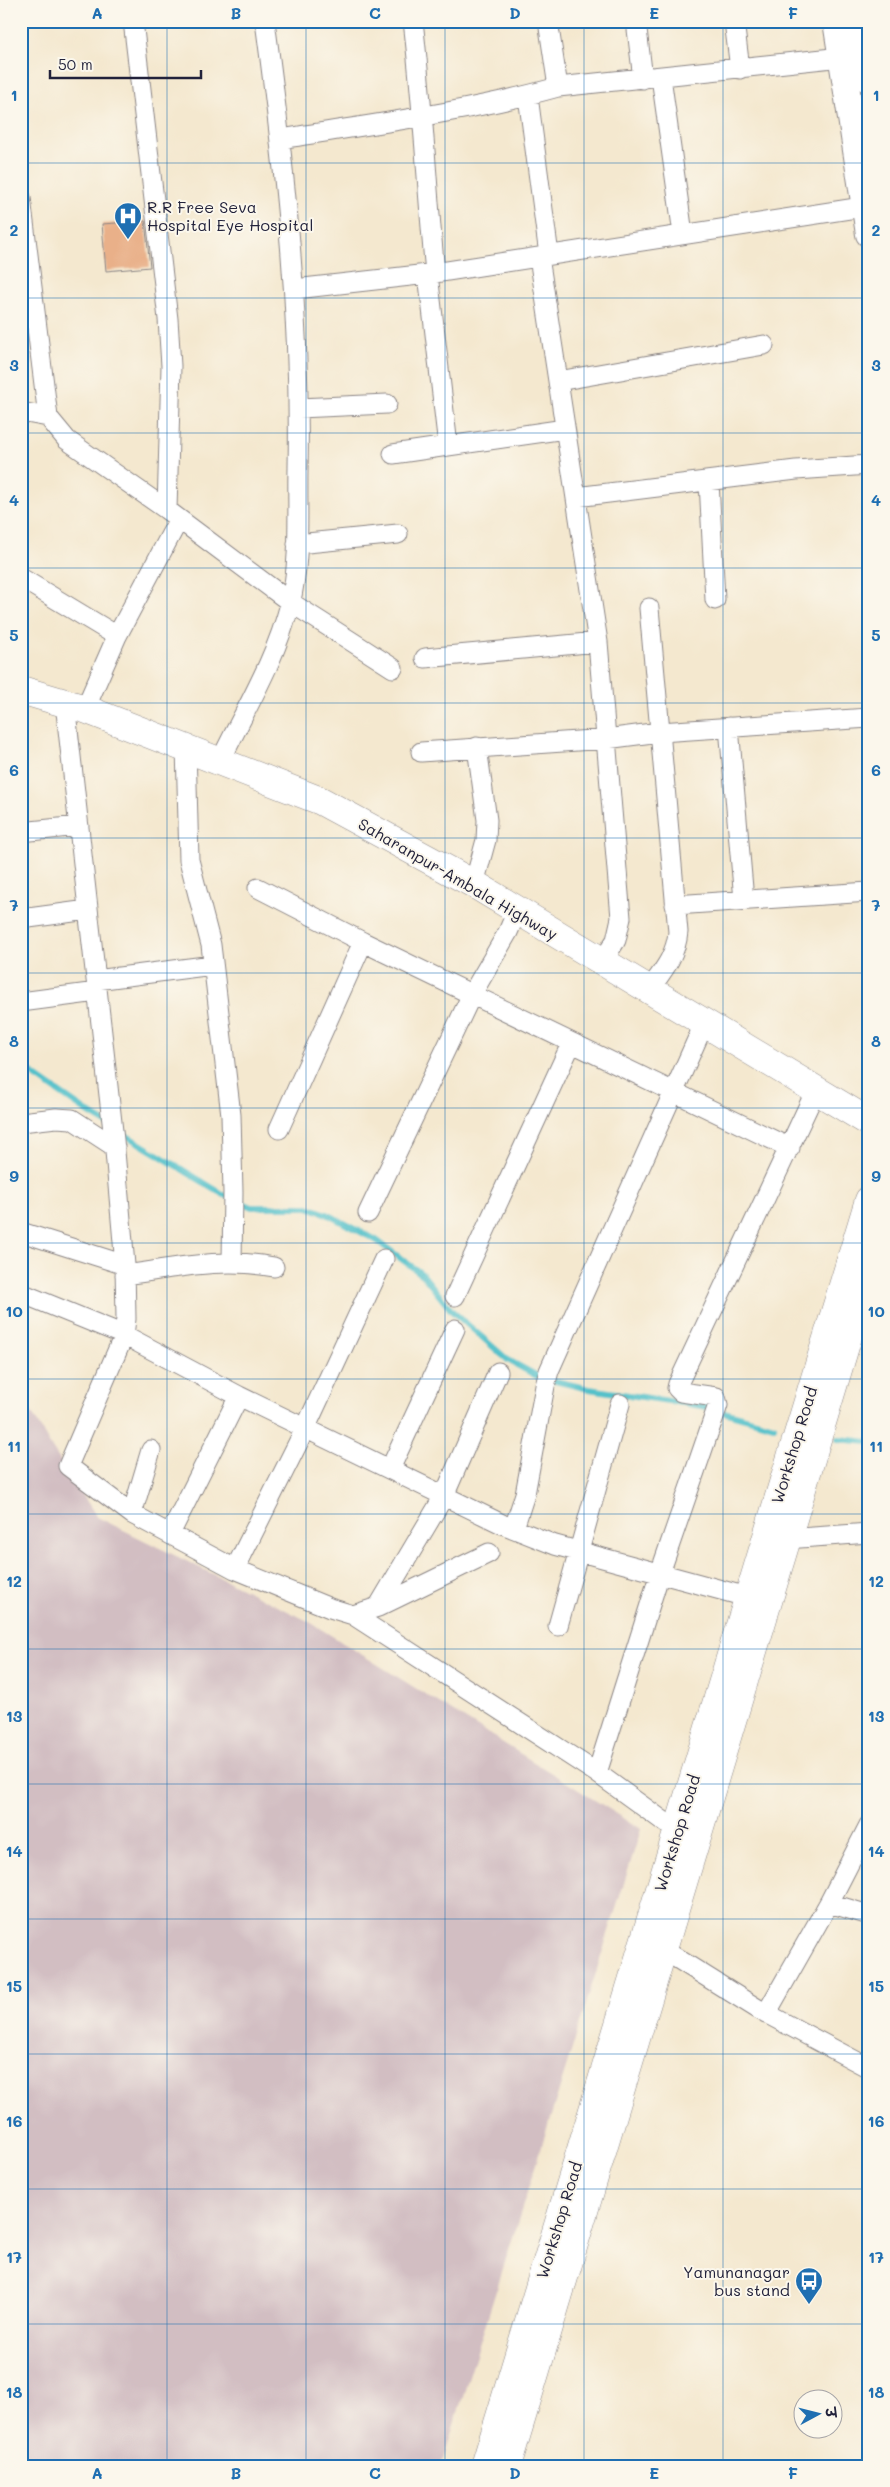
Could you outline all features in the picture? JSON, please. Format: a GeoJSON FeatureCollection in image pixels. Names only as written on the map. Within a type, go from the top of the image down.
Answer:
{"type":"FeatureCollection","features":[{"type":"Feature","properties":{"kind":"main road"},"geometry":{"type":"LineString","coordinates":[[836,21],[867,206],[869,234]]}},
{"type":"Feature","properties":{"kind":"main road"},"geometry":{"type":"LineString","coordinates":[[860,21],[869,80]]}},
{"type":"Feature","properties":{"kind":"main road","name":"Saharanpur-Ambala Highway"},"geometry":{"type":"LineString","coordinates":[[21,690],[75,706],[186,747],[321,801],[474,884],[869,1122]]}},
{"type":"Feature","properties":{"kind":"main road","name":"Workshop Road"},"geometry":{"type":"LineString","coordinates":[[507,2466],[653,1944],[677,1831],[869,1200]]}},
{"type":"Feature","properties":{"kind":"main road","name":"Workshop Road"},"geometry":{"type":"LineString","coordinates":[[485,2466],[786,1539],[869,1268]]}},
{"type":"Feature","properties":{"kind":"street"},"geometry":{"type":"LineString","coordinates":[[133,21],[168,319],[171,374],[173,514],[117,636],[75,706],[79,826],[111,1112],[125,1270],[126,1318],[124,1335],[68,1466],[132,1514],[235,1569],[330,1608],[353,1615],[597,1772],[677,1831]]}},
{"type":"Feature","properties":{"kind":"street"},"geometry":{"type":"LineString","coordinates":[[221,760],[278,641],[290,602],[297,544],[299,408],[295,289],[281,139],[265,21]]}},
{"type":"Feature","properties":{"kind":"street"},"geometry":{"type":"LineString","coordinates":[[413,21],[424,115],[432,273],[448,446]]}},
{"type":"Feature","properties":{"kind":"street"},"geometry":{"type":"LineString","coordinates":[[548,21],[558,87]]}},
{"type":"Feature","properties":{"kind":"street"},"geometry":{"type":"LineString","coordinates":[[636,21],[652,78],[683,234]]}},
{"type":"Feature","properties":{"kind":"street"},"geometry":{"type":"LineString","coordinates":[[734,21],[740,69]]}},
{"type":"Feature","properties":{"kind":"street"},"geometry":{"type":"LineString","coordinates":[[281,139],[528,96],[558,87],[842,57]]}},
{"type":"Feature","properties":{"kind":"street"},"geometry":{"type":"LineString","coordinates":[[528,96],[558,381],[598,642],[621,918],[616,940],[602,962]]}},
{"type":"Feature","properties":{"kind":"street"},"geometry":{"type":"LineString","coordinates":[[21,198],[30,322],[48,417],[67,440],[173,514],[290,602],[393,668]]}},
{"type":"Feature","properties":{"kind":"street"},"geometry":{"type":"LineString","coordinates":[[295,289],[432,273],[867,206]]}},
{"type":"Feature","properties":{"kind":"street"},"geometry":{"type":"LineString","coordinates":[[558,381],[764,345]]}},
{"type":"Feature","properties":{"kind":"street"},"geometry":{"type":"LineString","coordinates":[[299,408],[388,404]]}},
{"type":"Feature","properties":{"kind":"street"},"geometry":{"type":"LineString","coordinates":[[21,412],[48,417]]}},
{"type":"Feature","properties":{"kind":"street"},"geometry":{"type":"LineString","coordinates":[[393,454],[565,429]]}},
{"type":"Feature","properties":{"kind":"street"},"geometry":{"type":"LineString","coordinates":[[576,497],[796,470],[869,465]]}},
{"type":"Feature","properties":{"kind":"street"},"geometry":{"type":"LineString","coordinates":[[709,481],[715,600]]}},
{"type":"Feature","properties":{"kind":"street"},"geometry":{"type":"LineString","coordinates":[[297,544],[398,534]]}},
{"type":"Feature","properties":{"kind":"street"},"geometry":{"type":"LineString","coordinates":[[21,578],[117,636]]}},
{"type":"Feature","properties":{"kind":"street"},"geometry":{"type":"LineString","coordinates":[[649,608],[677,946],[649,990]]}},
{"type":"Feature","properties":{"kind":"street"},"geometry":{"type":"LineString","coordinates":[[425,658],[598,642]]}},
{"type":"Feature","properties":{"kind":"street"},"geometry":{"type":"LineString","coordinates":[[421,752],[606,739],[660,732],[869,718]]}},
{"type":"Feature","properties":{"kind":"street"},"geometry":{"type":"LineString","coordinates":[[729,727],[744,900]]}},
{"type":"Feature","properties":{"kind":"street"},"geometry":{"type":"LineString","coordinates":[[186,747],[189,860],[208,931],[231,1115],[232,1262]]}},
{"type":"Feature","properties":{"kind":"street"},"geometry":{"type":"LineString","coordinates":[[474,884],[486,840],[486,820],[476,747]]}},
{"type":"Feature","properties":{"kind":"street"},"geometry":{"type":"LineString","coordinates":[[21,832],[79,826]]}},
{"type":"Feature","properties":{"kind":"street"},"geometry":{"type":"LineString","coordinates":[[258,888],[571,1044],[790,1148]]}},
{"type":"Feature","properties":{"kind":"street"},"geometry":{"type":"LineString","coordinates":[[675,905],[869,892]]}},
{"type":"Feature","properties":{"kind":"street"},"geometry":{"type":"LineString","coordinates":[[21,919],[88,910]]}},
{"type":"Feature","properties":{"kind":"street"},"geometry":{"type":"LineString","coordinates":[[368,1213],[472,994],[508,932],[517,911]]}},
{"type":"Feature","properties":{"kind":"street"},"geometry":{"type":"LineString","coordinates":[[280,1128],[363,942]]}},
{"type":"Feature","properties":{"kind":"street"},"geometry":{"type":"LineString","coordinates":[[21,1002],[213,965]]}},
{"type":"Feature","properties":{"kind":"street"},"geometry":{"type":"LineString","coordinates":[[514,1528],[525,1494],[547,1379],[704,1024]]}},
{"type":"Feature","properties":{"kind":"street"},"geometry":{"type":"LineString","coordinates":[[455,1296],[571,1044]]}},
{"type":"Feature","properties":{"kind":"street"},"geometry":{"type":"LineString","coordinates":[[597,1772],[660,1573],[716,1411],[716,1397],[681,1392],[678,1384],[816,1090]]}},
{"type":"Feature","properties":{"kind":"street"},"geometry":{"type":"LineString","coordinates":[[21,1122],[56,1118],[72,1119],[114,1144]]}},
{"type":"Feature","properties":{"kind":"street"},"geometry":{"type":"LineString","coordinates":[[21,1232],[125,1270],[232,1262],[248,1262],[274,1267]]}},
{"type":"Feature","properties":{"kind":"street"},"geometry":{"type":"LineString","coordinates":[[235,1569],[304,1429],[384,1259]]}},
{"type":"Feature","properties":{"kind":"street"},"geometry":{"type":"LineString","coordinates":[[21,1293],[124,1335],[304,1429],[514,1528],[555,1545],[748,1597]]}},
{"type":"Feature","properties":{"kind":"street"},"geometry":{"type":"LineString","coordinates":[[390,1470],[455,1329]]}},
{"type":"Feature","properties":{"kind":"street"},"geometry":{"type":"LineString","coordinates":[[378,1606],[444,1496],[498,1372]]}},
{"type":"Feature","properties":{"kind":"street"},"geometry":{"type":"LineString","coordinates":[[170,1534],[239,1396]]}},
{"type":"Feature","properties":{"kind":"street"},"geometry":{"type":"LineString","coordinates":[[558,1626],[620,1404]]}},
{"type":"Feature","properties":{"kind":"street"},"geometry":{"type":"LineString","coordinates":[[132,1514],[151,1450]]}},
{"type":"Feature","properties":{"kind":"street"},"geometry":{"type":"LineString","coordinates":[[786,1539],[869,1533]]}},
{"type":"Feature","properties":{"kind":"street"},"geometry":{"type":"LineString","coordinates":[[353,1615],[378,1606],[489,1553]]}},
{"type":"Feature","properties":{"kind":"street"},"geometry":{"type":"LineString","coordinates":[[766,2014],[829,1903],[869,1825]]}},
{"type":"Feature","properties":{"kind":"street"},"geometry":{"type":"LineString","coordinates":[[829,1903],[869,1915]]}},
{"type":"Feature","properties":{"kind":"street"},"geometry":{"type":"LineString","coordinates":[[653,1944],[766,2014],[869,2068]]}},
{"type":"Feature","properties":{"kind":"shaded area"},"geometry":{"type":"Polygon","coordinates":[[[21,1394],[52,1448],[97,1517],[308,1621],[641,1829],[441,2466],[21,2466],[21,1394]]]}},
{"type":"Feature","properties":{"kind":"building"},"geometry":{"type":"Polygon","coordinates":[[[145,221],[150,267],[106,271],[102,224],[145,221]]]}},
{"type":"Feature","properties":{"kind":"waterway"},"geometry":{"type":"LineString","coordinates":[[21,1066],[86,1111],[226,1196],[252,1207],[308,1207],[327,1214],[376,1240],[423,1275],[452,1311],[508,1360],[539,1377],[589,1389],[702,1406],[774,1426]]}},
{"type":"Feature","properties":{"kind":"waterway"},"geometry":{"type":"LineString","coordinates":[[838,1439],[869,1442]]}},
{"type":"Feature","properties":{"kind":"place","name":"R.R Free Seva Hospital Eye Hospital"},"geometry":{"type":"Point","coordinates":[128,240]}},
{"type":"Feature","properties":{"kind":"place","name":"Yamunanagar bus stand"},"geometry":{"type":"Point","coordinates":[809,2305]}}]}
